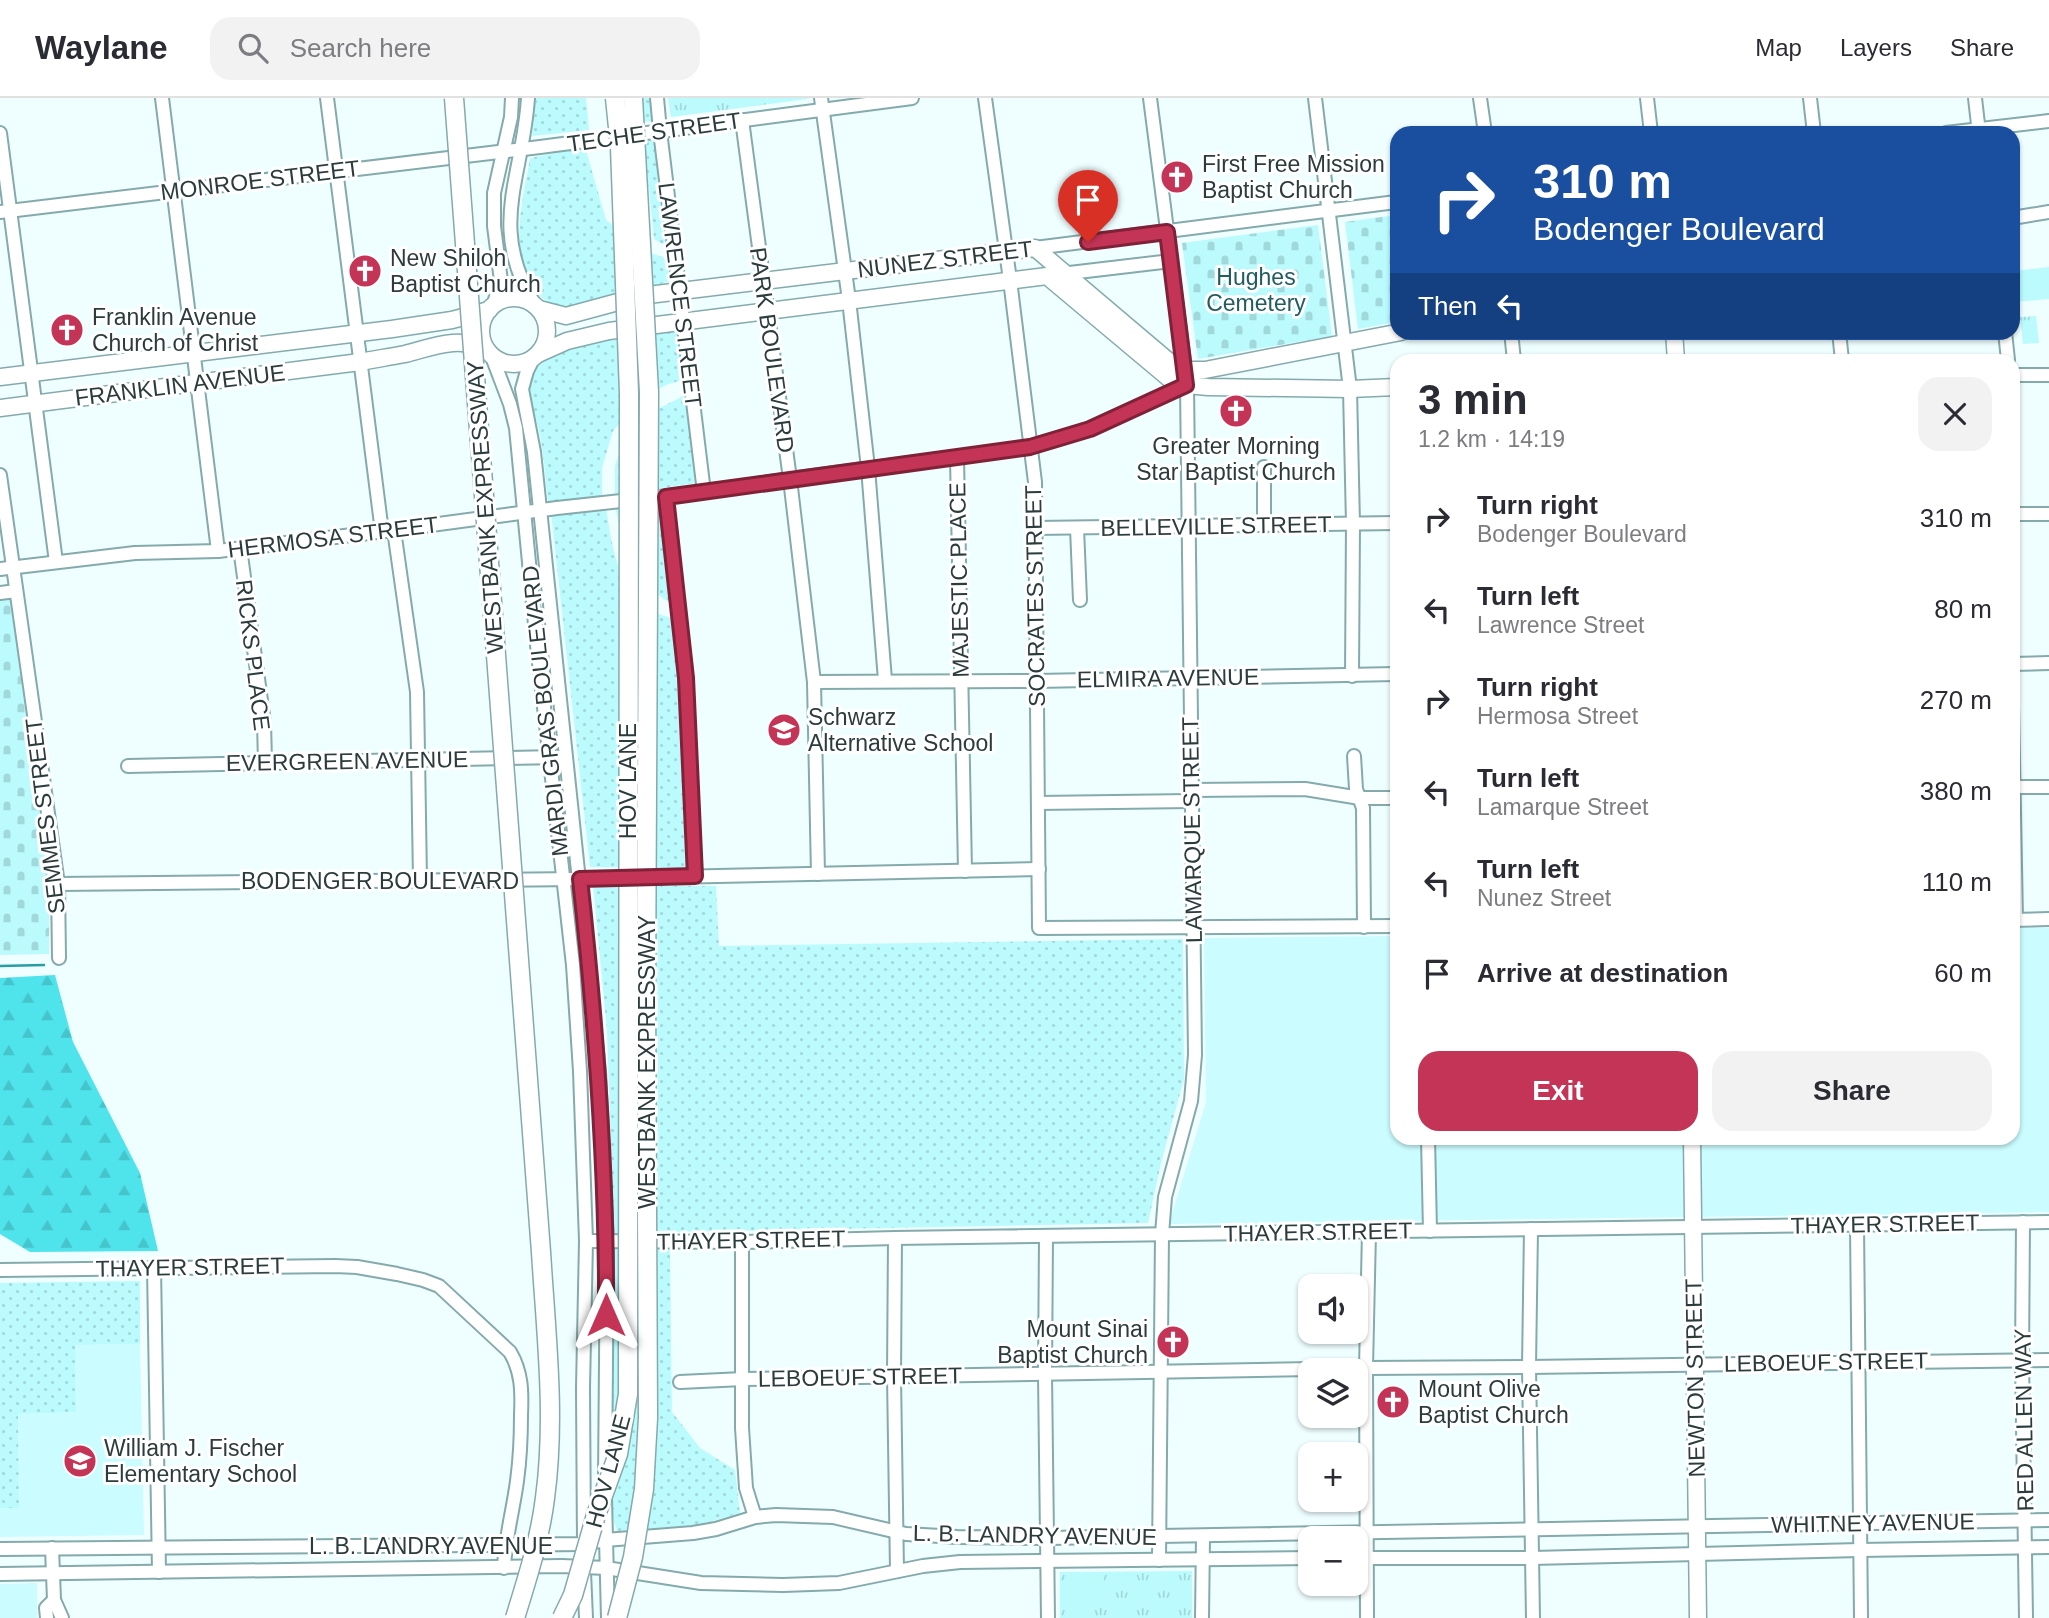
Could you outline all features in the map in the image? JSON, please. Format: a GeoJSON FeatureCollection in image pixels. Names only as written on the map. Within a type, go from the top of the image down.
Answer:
{"type":"FeatureCollection","features":[{"type":"Feature","properties":{"kind":"highway","name":"WESTBANK EXPRESSWAY"},"geometry":{"type":"LineString","coordinates":[[454,98],[540,1239],[549,1392],[550,1445],[545,1500],[515,1618]]}},
{"type":"Feature","properties":{"kind":"highway","name":"HOV LANE"},"geometry":{"type":"LineString","coordinates":[[562,1618],[573,1595],[596,1515],[618,1454],[628,1394],[628,393],[623,229],[615,98]]}},
{"type":"Feature","properties":{"kind":"highway","name":"WESTBANK EXPRESSWAY"},"geometry":{"type":"LineString","coordinates":[[617,1618],[633,1557],[644,1489],[648,1418],[646,991],[649,392],[633,98]]}},
{"type":"Feature","properties":{"kind":"main road","name":"NUNEZ STREET"},"geometry":{"type":"LineString","coordinates":[[537,307],[566,316],[577,315],[632,298],[1035,248]]}},
{"type":"Feature","properties":{"kind":"main road"},"geometry":{"type":"LineString","coordinates":[[1035,248],[1186,377],[1208,387],[1390,387]]}},
{"type":"Feature","properties":{"kind":"main road","name":"NUNEZ STREET"},"geometry":{"type":"LineString","coordinates":[[536,356],[567,341],[596,334],[1047,276]]}},
{"type":"Feature","properties":{"kind":"main road"},"geometry":{"type":"LineString","coordinates":[[1047,276],[1164,376],[1186,377],[1205,370],[1390,334]]}},
{"type":"Feature","properties":{"kind":"main road"},"geometry":{"type":"LineString","coordinates":[[360,362],[447,342],[476,344],[501,361],[513,364],[524,362],[536,356],[544,345],[547,334],[545,318],[537,307],[515,298],[503,300],[491,308],[482,327],[482,339],[489,352]]}},
{"type":"Feature","properties":{"kind":"main road","name":"FRANKLIN AVENUE"},"geometry":{"type":"LineString","coordinates":[[0,377],[392,329],[453,320],[491,308]]}},
{"type":"Feature","properties":{"kind":"main road","name":"FRANKLIN AVENUE"},"geometry":{"type":"LineString","coordinates":[[0,408],[360,362]]}},
{"type":"Feature","properties":{"kind":"main road","name":"NEWTON STREET"},"geometry":{"type":"LineString","coordinates":[[1692,1145],[1698,1618]]}},
{"type":"Feature","properties":{"kind":"street"},"geometry":{"type":"LineString","coordinates":[[162,98],[218,551]]}},
{"type":"Feature","properties":{"kind":"street"},"geometry":{"type":"LineString","coordinates":[[327,98],[360,362],[417,692],[420,880]]}},
{"type":"Feature","properties":{"kind":"street"},"geometry":{"type":"LineString","coordinates":[[491,308],[501,281],[495,244],[494,193],[511,117],[512,98]]}},
{"type":"Feature","properties":{"kind":"street"},"geometry":{"type":"LineString","coordinates":[[528,98],[512,188],[509,225],[519,275],[537,307]]}},
{"type":"Feature","properties":{"kind":"street","name":"LAWRENCE STREET"},"geometry":{"type":"LineString","coordinates":[[657,98],[704,492]]}},
{"type":"Feature","properties":{"kind":"street","name":"TECHE STREET"},"geometry":{"type":"LineString","coordinates":[[521,149],[742,120],[821,104],[912,98]]}},
{"type":"Feature","properties":{"kind":"street","name":"SOCRATES STREET"},"geometry":{"type":"LineString","coordinates":[[985,98],[1035,482],[1039,928],[1194,927]]}},
{"type":"Feature","properties":{"kind":"street","name":"LAMARQUE STREET"},"geometry":{"type":"LineString","coordinates":[[1150,98],[1186,377],[1195,1055],[1191,1101],[1168,1184],[1162,1234],[1158,1560]]}},
{"type":"Feature","properties":{"kind":"street"},"geometry":{"type":"LineString","coordinates":[[1315,98],[1350,388],[1352,676]]}},
{"type":"Feature","properties":{"kind":"street"},"geometry":{"type":"LineString","coordinates":[[1480,98],[1484,126]]}},
{"type":"Feature","properties":{"kind":"street"},"geometry":{"type":"LineString","coordinates":[[1647,98],[1650,126]]}},
{"type":"Feature","properties":{"kind":"street"},"geometry":{"type":"LineString","coordinates":[[1810,98],[1813,126]]}},
{"type":"Feature","properties":{"kind":"street"},"geometry":{"type":"LineString","coordinates":[[1975,98],[1978,126]]}},
{"type":"Feature","properties":{"kind":"street"},"geometry":{"type":"LineString","coordinates":[[821,104],[849,300],[868,468],[885,680]]}},
{"type":"Feature","properties":{"kind":"street","name":"PARK BOULEVARD"},"geometry":{"type":"LineString","coordinates":[[742,120],[814,682],[818,874]]}},
{"type":"Feature","properties":{"kind":"street"},"geometry":{"type":"LineString","coordinates":[[2014,126],[2049,121]]}},
{"type":"Feature","properties":{"kind":"street"},"geometry":{"type":"LineString","coordinates":[[0,133],[5,211],[32,374],[56,562]]}},
{"type":"Feature","properties":{"kind":"street","name":"MONROE STREET"},"geometry":{"type":"LineString","coordinates":[[5,211],[521,149]]}},
{"type":"Feature","properties":{"kind":"street","name":"NUNEZ STREET"},"geometry":{"type":"LineString","coordinates":[[1035,248],[1390,203]]}},
{"type":"Feature","properties":{"kind":"street"},"geometry":{"type":"LineString","coordinates":[[2020,217],[2049,212]]}},
{"type":"Feature","properties":{"kind":"street","name":"NUNEZ STREET"},"geometry":{"type":"LineString","coordinates":[[1047,276],[1171,261]]}},
{"type":"Feature","properties":{"kind":"street","name":"MARDI GRAS BOULEVARD"},"geometry":{"type":"LineString","coordinates":[[489,352],[507,395],[516,428],[573,965],[586,1241],[583,1388],[586,1618]]}},
{"type":"Feature","properties":{"kind":"street","name":"MARDI GRAS BOULEVARD"},"geometry":{"type":"LineString","coordinates":[[536,356],[527,371],[522,389],[534,452],[599,1071],[607,1242],[605,1540],[608,1618]]}},
{"type":"Feature","properties":{"kind":"street"},"geometry":{"type":"LineString","coordinates":[[2020,375],[2049,375]]}},
{"type":"Feature","properties":{"kind":"street","name":"HERMOSA STREET"},"geometry":{"type":"LineString","coordinates":[[7,568],[135,553],[218,551],[388,531],[666,497],[1030,447],[1090,429],[1186,377]]}},
{"type":"Feature","properties":{"kind":"street","name":"MAJESTIC PLACE"},"geometry":{"type":"LineString","coordinates":[[957,457],[965,871]]}},
{"type":"Feature","properties":{"kind":"street"},"geometry":{"type":"LineString","coordinates":[[1264,467],[1264,526]]}},
{"type":"Feature","properties":{"kind":"street","name":"SEMMES STREET"},"geometry":{"type":"LineString","coordinates":[[0,475],[7,568],[16,591],[58,884],[59,958]]}},
{"type":"Feature","properties":{"kind":"street"},"geometry":{"type":"LineString","coordinates":[[666,497],[686,678],[695,876]]}},
{"type":"Feature","properties":{"kind":"street"},"geometry":{"type":"LineString","coordinates":[[2020,514],[2049,514]]}},
{"type":"Feature","properties":{"kind":"street","name":"BELLEVILLE STREET"},"geometry":{"type":"LineString","coordinates":[[1036,528],[1390,523]]}},
{"type":"Feature","properties":{"kind":"street"},"geometry":{"type":"LineString","coordinates":[[1077,528],[1080,600]]}},
{"type":"Feature","properties":{"kind":"street","name":"RICKS PLACE"},"geometry":{"type":"LineString","coordinates":[[240,548],[264,723],[265,762]]}},
{"type":"Feature","properties":{"kind":"street"},"geometry":{"type":"LineString","coordinates":[[0,593],[16,591]]}},
{"type":"Feature","properties":{"kind":"street"},"geometry":{"type":"LineString","coordinates":[[2020,664],[2049,663]]}},
{"type":"Feature","properties":{"kind":"street","name":"ELMIRA AVENUE"},"geometry":{"type":"LineString","coordinates":[[814,682],[1390,674]]}},
{"type":"Feature","properties":{"kind":"street"},"geometry":{"type":"LineString","coordinates":[[1354,756],[1356,789],[1363,807],[1364,927]]}},
{"type":"Feature","properties":{"kind":"street","name":"EVERGREEN AVENUE"},"geometry":{"type":"LineString","coordinates":[[128,765],[566,757]]}},
{"type":"Feature","properties":{"kind":"street"},"geometry":{"type":"LineString","coordinates":[[2020,787],[2049,787]]}},
{"type":"Feature","properties":{"kind":"street"},"geometry":{"type":"LineString","coordinates":[[1038,803],[1305,789],[1360,798],[1390,798]]}},
{"type":"Feature","properties":{"kind":"street","name":"BODENGER BOULEVARD"},"geometry":{"type":"LineString","coordinates":[[58,884],[580,879],[1039,869]]}},
{"type":"Feature","properties":{"kind":"street"},"geometry":{"type":"LineString","coordinates":[[2020,920],[2049,919]]}},
{"type":"Feature","properties":{"kind":"street"},"geometry":{"type":"LineString","coordinates":[[1194,927],[1390,926]]}},
{"type":"Feature","properties":{"kind":"street"},"geometry":{"type":"LineString","coordinates":[[1428,1145],[1430,1231]]}},
{"type":"Feature","properties":{"kind":"street","name":"RED ALLEN WAY"},"geometry":{"type":"LineString","coordinates":[[2022,1222],[2026,1618]]}},
{"type":"Feature","properties":{"kind":"street","name":"THAYER STREET"},"geometry":{"type":"LineString","coordinates":[[586,1241],[742,1242],[2049,1222]]}},
{"type":"Feature","properties":{"kind":"street"},"geometry":{"type":"LineString","coordinates":[[1857,1225],[1861,1618]]}},
{"type":"Feature","properties":{"kind":"street"},"geometry":{"type":"LineString","coordinates":[[1531,1229],[1529,1367],[1533,1618]]}},
{"type":"Feature","properties":{"kind":"street"},"geometry":{"type":"LineString","coordinates":[[1366,1358],[1369,1232]]}},
{"type":"Feature","properties":{"kind":"street"},"geometry":{"type":"LineString","coordinates":[[1046,1237],[1048,1618]]}},
{"type":"Feature","properties":{"kind":"street"},"geometry":{"type":"LineString","coordinates":[[895,1238],[897,1571]]}},
{"type":"Feature","properties":{"kind":"street"},"geometry":{"type":"LineString","coordinates":[[742,1242],[742,1428],[746,1488],[755,1517]]}},
{"type":"Feature","properties":{"kind":"street","name":"THAYER STREET"},"geometry":{"type":"LineString","coordinates":[[0,1270],[357,1267],[423,1280],[439,1286],[510,1352],[521,1378],[521,1439],[503,1568]]}},
{"type":"Feature","properties":{"kind":"street"},"geometry":{"type":"LineString","coordinates":[[154,1268],[159,1572]]}},
{"type":"Feature","properties":{"kind":"street","name":"LEBOEUF STREET"},"geometry":{"type":"LineString","coordinates":[[1368,1367],[2049,1360]]}},
{"type":"Feature","properties":{"kind":"street","name":"LEBOEUF STREET"},"geometry":{"type":"LineString","coordinates":[[680,1382],[1298,1369]]}},
{"type":"Feature","properties":{"kind":"street"},"geometry":{"type":"LineString","coordinates":[[1366,1428],[1367,1526]]}},
{"type":"Feature","properties":{"kind":"street","name":"L. B. LANDRY AVENUE"},"geometry":{"type":"LineString","coordinates":[[0,1549],[584,1545],[605,1540],[693,1533],[755,1517],[800,1515],[833,1517],[896,1532],[957,1537],[1298,1534]]}},
{"type":"Feature","properties":{"kind":"street","name":"WHITNEY AVENUE"},"geometry":{"type":"LineString","coordinates":[[1697,1528],[2049,1520]]}},
{"type":"Feature","properties":{"kind":"street","name":"L. B. LANDRY AVENUE"},"geometry":{"type":"LineString","coordinates":[[1368,1532],[1697,1528]]}},
{"type":"Feature","properties":{"kind":"street"},"geometry":{"type":"LineString","coordinates":[[1202,1618],[1203,1537]]}},
{"type":"Feature","properties":{"kind":"street"},"geometry":{"type":"LineString","coordinates":[[52,1548],[54,1600],[62,1618]]}},
{"type":"Feature","properties":{"kind":"street","name":"WHITNEY AVENUE"},"geometry":{"type":"LineString","coordinates":[[1698,1555],[2049,1548]]}},
{"type":"Feature","properties":{"kind":"street"},"geometry":{"type":"LineString","coordinates":[[1368,1558],[1698,1555]]}},
{"type":"Feature","properties":{"kind":"street","name":"L. B. LANDRY AVENUE"},"geometry":{"type":"LineString","coordinates":[[0,1574],[584,1566],[701,1583],[745,1585],[839,1583],[960,1562],[1298,1558]]}},
{"type":"Feature","properties":{"kind":"street"},"geometry":{"type":"LineString","coordinates":[[1365,1596],[1367,1618]]}},
{"type":"Feature","properties":{"kind":"street"},"geometry":{"type":"LineString","coordinates":[[47,1618],[47,1608],[54,1600]]}},
{"type":"Feature","properties":{"kind":"shaded area"},"geometry":{"type":"Polygon","coordinates":[[[2020,928],[2049,928],[2049,1212],[1169,1224],[1206,1102],[1204,938],[1390,936],[1390,1145],[2020,1145],[2020,928]]]}},
{"type":"Feature","properties":{"kind":"shaded area","name":"William J. Fischer Elementary School"},"geometry":{"type":"Polygon","coordinates":[[[140,1344],[144,1535],[0,1537],[0,1508],[19,1507],[18,1414],[76,1412],[75,1345],[140,1344]]]}},
{"type":"Feature","properties":{"kind":"shaded area"},"geometry":{"type":"Polygon","coordinates":[[[37,1583],[37,1618],[0,1618],[0,1584],[37,1583]]]}},
{"type":"Feature","properties":{"kind":"green space"},"geometry":{"type":"Polygon","coordinates":[[[536,98],[586,98],[589,130],[532,136],[536,98]]]}},
{"type":"Feature","properties":{"kind":"green space"},"geometry":{"type":"Polygon","coordinates":[[[638,98],[653,98],[655,121],[640,122],[638,98]]]}},
{"type":"Feature","properties":{"kind":"green space"},"geometry":{"type":"Polygon","coordinates":[[[668,98],[807,98],[807,99],[671,117],[668,98]]]}},
{"type":"Feature","properties":{"kind":"green space"},"geometry":{"type":"Polygon","coordinates":[[[657,139],[671,249],[654,239],[644,141],[657,139]]]}},
{"type":"Feature","properties":{"kind":"green space"},"geometry":{"type":"Polygon","coordinates":[[[585,147],[606,220],[651,253],[671,260],[674,281],[584,305],[560,307],[538,294],[526,273],[519,241],[521,208],[530,158],[585,147]]]}},
{"type":"Feature","properties":{"kind":"green space","name":"Hughes Cemetery"},"geometry":{"type":"Polygon","coordinates":[[[1390,216],[1390,323],[1358,329],[1345,222],[1390,216]]]}},
{"type":"Feature","properties":{"kind":"green space","name":"Hughes Cemetery"},"geometry":{"type":"Polygon","coordinates":[[[1318,225],[1332,336],[1198,359],[1182,243],[1318,225]]]}},
{"type":"Feature","properties":{"kind":"green space"},"geometry":{"type":"Polygon","coordinates":[[[2049,267],[2049,299],[2020,302],[2020,270],[2049,267]]]}},
{"type":"Feature","properties":{"kind":"green space"},"geometry":{"type":"Polygon","coordinates":[[[2036,316],[2039,343],[2023,344],[2020,317],[2036,316]]]}},
{"type":"Feature","properties":{"kind":"green space"},"geometry":{"type":"Polygon","coordinates":[[[679,327],[685,379],[666,385],[639,400],[613,431],[602,468],[602,496],[548,502],[542,445],[528,388],[530,374],[538,362],[553,353],[597,339],[679,327]]]}},
{"type":"Feature","properties":{"kind":"green space"},"geometry":{"type":"Polygon","coordinates":[[[687,394],[698,483],[615,494],[615,466],[622,445],[656,410],[687,394]]]}},
{"type":"Feature","properties":{"kind":"green space"},"geometry":{"type":"Polygon","coordinates":[[[666,501],[672,604],[659,595],[640,574],[622,536],[615,507],[666,501]]]}},
{"type":"Feature","properties":{"kind":"green space"},"geometry":{"type":"Polygon","coordinates":[[[606,506],[616,559],[631,591],[656,613],[674,618],[691,869],[590,867],[551,512],[606,506]]]}},
{"type":"Feature","properties":{"kind":"green space"},"geometry":{"type":"Polygon","coordinates":[[[10,599],[49,883],[49,954],[0,955],[0,600],[10,599]]]}},
{"type":"Feature","properties":{"kind":"green space"},"geometry":{"type":"Polygon","coordinates":[[[593,885],[716,886],[719,946],[1183,939],[1184,1079],[1148,1223],[614,1233],[607,1031],[593,885]]]}},
{"type":"Feature","properties":{"kind":"green space"},"geometry":{"type":"Polygon","coordinates":[[[55,975],[73,1042],[140,1173],[158,1251],[30,1252],[0,1234],[0,978],[55,975]]]}},
{"type":"Feature","properties":{"kind":"green space"},"geometry":{"type":"Polygon","coordinates":[[[615,1246],[670,1249],[672,1412],[700,1448],[735,1470],[740,1513],[699,1525],[617,1531],[611,1512],[615,1246]]]}},
{"type":"Feature","properties":{"kind":"green space"},"geometry":{"type":"Polygon","coordinates":[[[140,1281],[140,1344],[75,1345],[76,1412],[18,1414],[19,1508],[0,1508],[0,1283],[140,1281]]]}},
{"type":"Feature","properties":{"kind":"green space"},"geometry":{"type":"Polygon","coordinates":[[[1192,1571],[1192,1618],[1060,1618],[1060,1572],[1192,1571]]]}},
{"type":"Feature","properties":{"kind":"green space"},"geometry":{"type":"Polygon","coordinates":[[[1104,1573],[1104,1598],[1066,1598],[1066,1574],[1104,1573]]]}},
{"type":"Feature","properties":{"kind":"waterway"},"geometry":{"type":"LineString","coordinates":[[0,966],[44,965]]}},
{"type":"Feature","properties":{"kind":"place","name":"First Free Mission Baptist Church"},"geometry":{"type":"Point","coordinates":[1177,177]}},
{"type":"Feature","properties":{"kind":"place","name":"New Shiloh Baptist Church"},"geometry":{"type":"Point","coordinates":[365,271]}},
{"type":"Feature","properties":{"kind":"place","name":"Franklin Avenue Church of Christ"},"geometry":{"type":"Point","coordinates":[67,330]}},
{"type":"Feature","properties":{"kind":"place","name":"Greater Morning Star Baptist Church"},"geometry":{"type":"Point","coordinates":[1236,411]}},
{"type":"Feature","properties":{"kind":"place","name":"Schwarz Alternative School"},"geometry":{"type":"Point","coordinates":[784,730]}},
{"type":"Feature","properties":{"kind":"place","name":"Mount Sinai Baptist Church"},"geometry":{"type":"Point","coordinates":[1173,1342]}},
{"type":"Feature","properties":{"kind":"place","name":"Mount Olive Baptist Church"},"geometry":{"type":"Point","coordinates":[1393,1402]}},
{"type":"Feature","properties":{"kind":"place","name":"William J. Fischer Elementary School"},"geometry":{"type":"Point","coordinates":[80,1461]}},
{"type":"Feature","properties":{"kind":"route"},"geometry":{"type":"LineString","coordinates":[[606,1315],[607,1242],[599,1071],[580,879],[695,876],[686,678],[666,497],[1030,447],[1090,429],[1186,385],[1167,232],[1088,242]]}}]}
